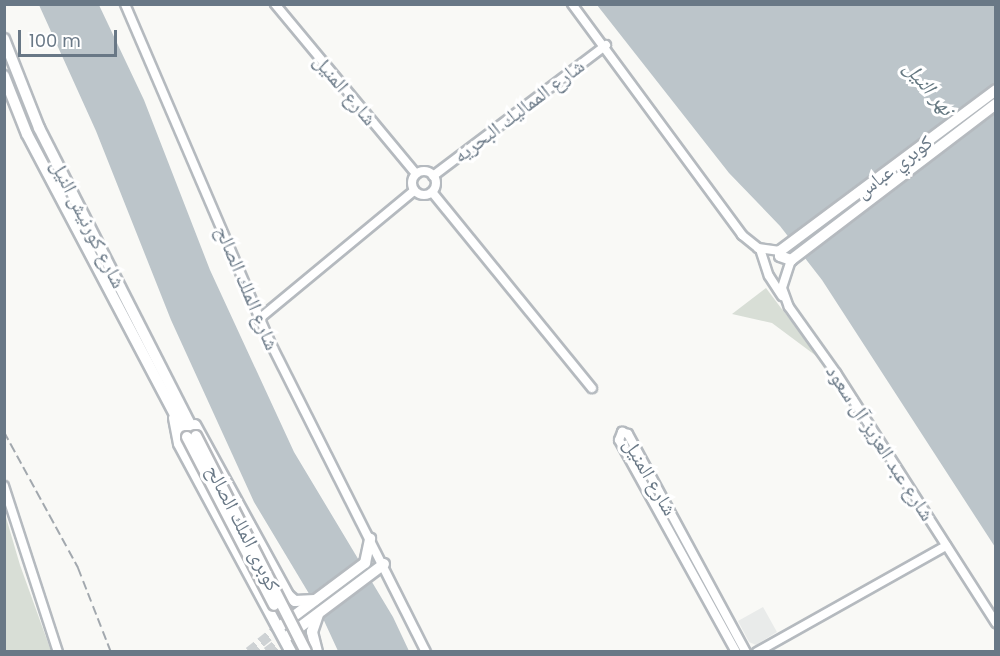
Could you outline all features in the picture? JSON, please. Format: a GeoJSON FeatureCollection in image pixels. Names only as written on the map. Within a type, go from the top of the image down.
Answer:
{"type":"FeatureCollection","features":[{"type":"Feature","properties":{"kind":"highway","name":"شارع كورنيش النيل"},"geometry":{"type":"LineString","coordinates":[[4,39],[39,128],[176,407]]}},
{"type":"Feature","properties":{"kind":"highway","name":"شارع كورنيش النيل"},"geometry":{"type":"LineString","coordinates":[[4,76],[27,134],[176,407]]}},
{"type":"Feature","properties":{"kind":"highway","name":"كوبري عباس"},"geometry":{"type":"LineString","coordinates":[[780,251],[996,90]]}},
{"type":"Feature","properties":{"kind":"highway","name":"كوبري عباس"},"geometry":{"type":"LineString","coordinates":[[794,257],[996,104]]}},
{"type":"Feature","properties":{"kind":"highway"},"geometry":{"type":"LineString","coordinates":[[780,251],[782,259],[794,257]]}},
{"type":"Feature","properties":{"kind":"highway"},"geometry":{"type":"LineString","coordinates":[[176,407],[207,443],[291,599],[310,601]]}},
{"type":"Feature","properties":{"kind":"highway"},"geometry":{"type":"LineString","coordinates":[[176,407],[178,441],[291,651]]}},
{"type":"Feature","properties":{"kind":"highway","name":"كوبرى الملك الصالح"},"geometry":{"type":"LineString","coordinates":[[176,407],[298,651]]}},
{"type":"Feature","properties":{"kind":"highway","name":"كوبرى الملك الصالح"},"geometry":{"type":"LineString","coordinates":[[176,407],[306,651]]}},
{"type":"Feature","properties":{"kind":"highway"},"geometry":{"type":"LineString","coordinates":[[363,563],[370,539]]}},
{"type":"Feature","properties":{"kind":"highway"},"geometry":{"type":"LineString","coordinates":[[279,628],[310,601],[363,563],[376,562],[375,571],[320,612],[311,624],[285,638]]}},
{"type":"Feature","properties":{"kind":"highway"},"geometry":{"type":"LineString","coordinates":[[258,587],[270,587],[278,577]]}},
{"type":"Feature","properties":{"kind":"highway"},"geometry":{"type":"LineString","coordinates":[[311,624],[317,651]]}},
{"type":"Feature","properties":{"kind":"main road","name":"شارع الملك الصالح"},"geometry":{"type":"LineString","coordinates":[[125,4],[259,319],[370,539],[375,571],[426,651]]}},
{"type":"Feature","properties":{"kind":"main road","name":"شارع المنيل"},"geometry":{"type":"LineString","coordinates":[[275,4],[416,174]]}},
{"type":"Feature","properties":{"kind":"main road"},"geometry":{"type":"LineString","coordinates":[[572,4],[606,45],[742,235],[760,249],[780,251]]}},
{"type":"Feature","properties":{"kind":"main road","name":"شارع المماليك البحريه"},"geometry":{"type":"LineString","coordinates":[[433,176],[606,45]]}},
{"type":"Feature","properties":{"kind":"main road"},"geometry":{"type":"LineString","coordinates":[[414,191],[412,182],[416,174],[423,171],[433,176],[432,192],[592,388]]}},
{"type":"Feature","properties":{"kind":"main road"},"geometry":{"type":"LineString","coordinates":[[259,319],[414,191]]}},
{"type":"Feature","properties":{"kind":"main road"},"geometry":{"type":"LineString","coordinates":[[414,191],[423,195],[432,192]]}},
{"type":"Feature","properties":{"kind":"main road","name":"شارع عبد العزيز آل سعود"},"geometry":{"type":"LineString","coordinates":[[760,249],[769,276],[996,623]]}},
{"type":"Feature","properties":{"kind":"main road"},"geometry":{"type":"LineString","coordinates":[[784,298],[783,278],[794,257]]}},
{"type":"Feature","properties":{"kind":"main road","name":"شارع المنيل"},"geometry":{"type":"LineString","coordinates":[[736,651],[619,440],[622,432],[628,434],[746,651]]}},
{"type":"Feature","properties":{"kind":"main road"},"geometry":{"type":"LineString","coordinates":[[4,486],[58,651]]}},
{"type":"Feature","properties":{"kind":"main road"},"geometry":{"type":"LineString","coordinates":[[757,651],[946,546]]}},
{"type":"Feature","properties":{"kind":"shaded area"},"geometry":{"type":"Polygon","coordinates":[[[766,288],[823,361],[772,323],[732,314],[766,288]]]}},
{"type":"Feature","properties":{"kind":"shaded area"},"geometry":{"type":"Polygon","coordinates":[[[5,514],[20,565],[51,651],[5,651],[5,514]]]}},
{"type":"Feature","properties":{"kind":"shaded area"},"geometry":{"type":"Polygon","coordinates":[[[763,607],[777,632],[756,645],[749,642],[738,621],[763,607]]]}},
{"type":"Feature","properties":{"kind":"water"},"geometry":{"type":"Polygon","coordinates":[[[39,5],[99,5],[144,100],[210,270],[294,452],[393,617],[409,651],[338,651],[320,612],[254,502],[171,320],[96,131],[39,5]]]}},
{"type":"Feature","properties":{"kind":"water","name":"نهر النيل"},"geometry":{"type":"Polygon","coordinates":[[[597,5],[995,5],[995,547],[822,280],[780,226],[729,173],[597,5]]]}},
{"type":"Feature","properties":{"kind":"tunnel"},"geometry":{"type":"LineString","coordinates":[[249,652],[279,628]]}},
{"type":"Feature","properties":{"kind":"tunnel"},"geometry":{"type":"LineString","coordinates":[[267,652],[285,638]]}},
{"type":"Feature","properties":{"kind":"railway"},"geometry":{"type":"LineString","coordinates":[[4,432],[78,568],[111,652]]}}]}
